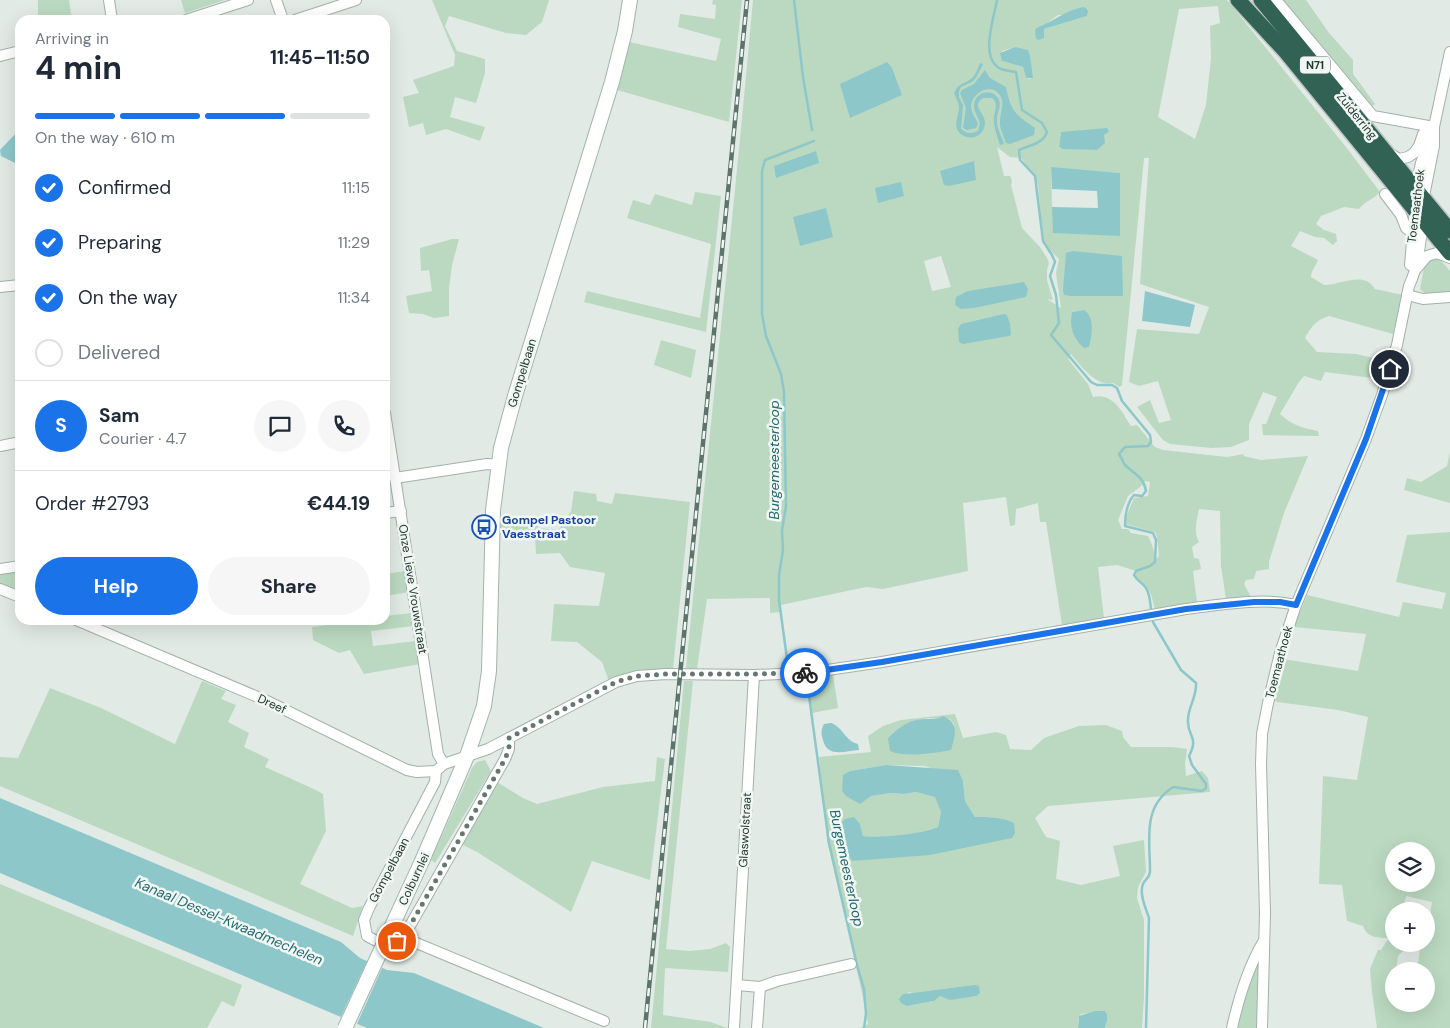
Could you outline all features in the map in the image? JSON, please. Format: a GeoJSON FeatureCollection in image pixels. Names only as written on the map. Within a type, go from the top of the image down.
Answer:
{"type":"FeatureCollection","features":[{"type":"Feature","properties":{"kind":"highway","name":"Zuiderring"},"geometry":{"type":"LineString","coordinates":[[1238,0],[1419,204],[1450,232]]}},
{"type":"Feature","properties":{"kind":"highway","name":"Zuiderring"},"geometry":{"type":"LineString","coordinates":[[1261,0],[1369,131],[1450,253]]}},
{"type":"Feature","properties":{"kind":"street"},"geometry":{"type":"LineString","coordinates":[[109,0],[111,15]]}},
{"type":"Feature","properties":{"kind":"street"},"geometry":{"type":"LineString","coordinates":[[202,15],[248,0]]}},
{"type":"Feature","properties":{"kind":"street"},"geometry":{"type":"LineString","coordinates":[[276,0],[281,15]]}},
{"type":"Feature","properties":{"kind":"street"},"geometry":{"type":"LineString","coordinates":[[310,15],[356,0]]}},
{"type":"Feature","properties":{"kind":"street","name":"Gompelbaan"},"geometry":{"type":"LineString","coordinates":[[467,756],[484,706],[489,671],[493,510],[501,448],[515,396],[612,82],[625,31],[630,0]]}},
{"type":"Feature","properties":{"kind":"street"},"geometry":{"type":"LineString","coordinates":[[1276,0],[1374,116],[1434,128]]}},
{"type":"Feature","properties":{"kind":"street"},"geometry":{"type":"LineString","coordinates":[[0,56],[15,52]]}},
{"type":"Feature","properties":{"kind":"street","name":"Toemaathoek"},"geometry":{"type":"LineString","coordinates":[[1262,1028],[1265,939],[1261,790],[1262,734],[1280,653],[1296,605],[1369,430],[1394,353],[1421,238],[1419,204],[1421,163],[1434,128],[1450,52]]}},
{"type":"Feature","properties":{"kind":"street"},"geometry":{"type":"LineString","coordinates":[[1369,131],[1391,155],[1399,159],[1414,153],[1419,146],[1423,134],[1434,128]]}},
{"type":"Feature","properties":{"kind":"street"},"geometry":{"type":"LineString","coordinates":[[1385,194],[1401,215],[1406,228],[1412,233]]}},
{"type":"Feature","properties":{"kind":"street","name":"Toemaathoek"},"geometry":{"type":"LineString","coordinates":[[1408,291],[1412,233],[1419,204]]}},
{"type":"Feature","properties":{"kind":"street","name":"Toemaathoek"},"geometry":{"type":"LineString","coordinates":[[1414,272],[1427,256],[1438,253],[1450,258]]}},
{"type":"Feature","properties":{"kind":"street"},"geometry":{"type":"LineString","coordinates":[[0,287],[15,286]]}},
{"type":"Feature","properties":{"kind":"street"},"geometry":{"type":"LineString","coordinates":[[1408,291],[1423,299],[1450,297]]}},
{"type":"Feature","properties":{"kind":"street"},"geometry":{"type":"LineString","coordinates":[[0,446],[15,443]]}},
{"type":"Feature","properties":{"kind":"street","name":"Onze Lieve Vrouwstraat"},"geometry":{"type":"LineString","coordinates":[[390,446],[440,767]]}},
{"type":"Feature","properties":{"kind":"street"},"geometry":{"type":"LineString","coordinates":[[395,478],[487,464],[498,465]]}},
{"type":"Feature","properties":{"kind":"street"},"geometry":{"type":"LineString","coordinates":[[390,512],[401,511]]}},
{"type":"Feature","properties":{"kind":"street"},"geometry":{"type":"LineString","coordinates":[[0,569],[15,567]]}},
{"type":"Feature","properties":{"kind":"street"},"geometry":{"type":"LineString","coordinates":[[0,589],[15,595]]}},
{"type":"Feature","properties":{"kind":"street","name":"Dreef"},"geometry":{"type":"LineString","coordinates":[[88,625],[267,701],[407,770],[417,772],[440,767],[488,749],[616,682],[637,676],[807,673],[1227,604],[1280,602],[1296,605]]}},
{"type":"Feature","properties":{"kind":"street","name":"Glaswolstraat"},"geometry":{"type":"LineString","coordinates":[[734,1028],[754,674]]}},
{"type":"Feature","properties":{"kind":"street"},"geometry":{"type":"LineString","coordinates":[[509,738],[509,749],[505,759],[402,937],[604,1021]]}},
{"type":"Feature","properties":{"kind":"street","name":"Colburnlei"},"geometry":{"type":"LineString","coordinates":[[345,1028],[422,861],[467,756]]}},
{"type":"Feature","properties":{"kind":"street","name":"Gompelbaan"},"geometry":{"type":"LineString","coordinates":[[402,937],[390,944],[379,943],[367,936],[364,920],[435,782],[440,767]]}},
{"type":"Feature","properties":{"kind":"street","name":"Toemaathoek"},"geometry":{"type":"LineString","coordinates":[[1232,1028],[1252,966],[1265,939]]}},
{"type":"Feature","properties":{"kind":"street"},"geometry":{"type":"LineString","coordinates":[[737,985],[760,987],[776,981],[850,964]]}},
{"type":"Feature","properties":{"kind":"street"},"geometry":{"type":"LineString","coordinates":[[757,1028],[760,987]]}},
{"type":"Feature","properties":{"kind":"green space"},"geometry":{"type":"Polygon","coordinates":[[[38,0],[69,0],[71,15],[38,15],[38,0]]]}},
{"type":"Feature","properties":{"kind":"green space"},"geometry":{"type":"Polygon","coordinates":[[[181,0],[225,0],[185,13],[181,0]]]}},
{"type":"Feature","properties":{"kind":"green space"},"geometry":{"type":"Polygon","coordinates":[[[432,0],[549,0],[542,22],[526,35],[506,33],[449,16],[445,26],[457,51],[485,59],[485,73],[476,103],[455,97],[450,117],[485,127],[480,141],[446,129],[426,135],[423,123],[409,127],[403,97],[419,93],[413,80],[454,66],[455,55],[432,0]]]}},
{"type":"Feature","properties":{"kind":"green space"},"geometry":{"type":"Polygon","coordinates":[[[713,0],[742,0],[729,122],[617,90],[629,42],[716,61],[721,39],[678,27],[680,14],[715,19],[716,5],[712,4],[713,0]]]}},
{"type":"Feature","properties":{"kind":"green space"},"geometry":{"type":"Polygon","coordinates":[[[753,0],[1227,0],[1380,192],[1359,209],[1344,207],[1321,216],[1316,224],[1324,230],[1336,234],[1337,241],[1333,245],[1324,238],[1315,237],[1300,231],[1291,246],[1318,260],[1311,277],[1324,285],[1358,279],[1365,280],[1375,289],[1403,295],[1393,334],[1329,316],[1314,324],[1305,338],[1317,352],[1356,354],[1386,361],[1380,379],[1325,372],[1321,381],[1304,376],[1280,414],[1297,426],[1318,431],[1319,436],[1263,435],[1262,424],[1266,424],[1277,397],[1263,392],[1249,424],[1249,440],[1231,447],[1212,448],[1170,444],[1163,440],[1137,407],[1150,400],[1159,423],[1171,420],[1158,381],[1139,386],[1129,382],[1137,329],[1199,334],[1209,307],[1140,284],[1149,158],[1144,158],[1122,385],[1120,387],[1113,383],[1101,382],[1089,374],[1071,354],[1068,359],[1088,384],[1093,397],[1106,397],[1116,404],[1131,426],[1137,425],[1155,447],[1163,450],[1227,457],[1244,454],[1243,456],[1261,460],[1308,456],[1284,513],[1269,562],[1269,569],[1256,571],[1254,579],[1246,580],[1244,584],[1251,597],[1226,599],[1221,566],[1220,511],[1199,509],[1196,529],[1199,542],[1192,547],[1194,558],[1199,559],[1201,569],[1193,571],[1197,602],[1155,610],[1150,592],[1136,578],[1136,571],[1117,565],[1098,567],[1104,618],[1062,625],[1046,522],[1040,522],[1038,503],[1016,509],[1015,525],[1010,526],[1006,497],[963,503],[968,571],[883,589],[866,587],[781,605],[780,612],[770,613],[770,598],[707,599],[697,669],[686,668],[753,0]],[[1218,6],[1179,9],[1158,117],[1195,139],[1206,105],[1211,58],[1210,26],[1220,23],[1218,6]],[[1058,15],[1046,24],[1037,27],[1042,32],[1044,29],[1087,16],[1058,15]],[[1015,47],[1002,51],[1002,61],[1023,67],[1026,78],[1031,79],[1015,47]],[[1061,132],[1060,148],[1097,150],[1104,135],[1109,132],[1061,132]],[[997,147],[1004,176],[1010,176],[1022,228],[1040,247],[1049,263],[1047,280],[1053,300],[1047,299],[1061,308],[1056,273],[1059,259],[1046,246],[1043,239],[1038,185],[1021,158],[1010,157],[997,147]],[[1051,168],[1052,207],[1120,236],[1120,173],[1051,168]],[[941,256],[924,261],[932,291],[951,287],[941,256]],[[1084,310],[1072,312],[1077,342],[1084,310]],[[1145,481],[1144,484],[1128,496],[1118,520],[1122,529],[1128,529],[1131,533],[1148,536],[1156,559],[1159,556],[1155,532],[1125,524],[1124,522],[1134,498],[1148,496],[1150,482],[1145,481]]]}},
{"type":"Feature","properties":{"kind":"green space"},"geometry":{"type":"Polygon","coordinates":[[[1282,0],[1306,0],[1329,33],[1353,60],[1353,74],[1375,104],[1371,107],[1282,0]]]}},
{"type":"Feature","properties":{"kind":"green space"},"geometry":{"type":"Polygon","coordinates":[[[695,192],[721,196],[706,332],[584,302],[587,291],[700,318],[711,244],[627,218],[633,200],[650,205],[655,194],[692,205],[695,192]]]}},
{"type":"Feature","properties":{"kind":"green space"},"geometry":{"type":"Polygon","coordinates":[[[452,239],[459,239],[452,265],[449,288],[449,316],[434,318],[423,314],[409,313],[406,296],[432,291],[429,270],[421,271],[420,248],[452,239]]]}},
{"type":"Feature","properties":{"kind":"green space"},"geometry":{"type":"Polygon","coordinates":[[[1437,256],[1450,271],[1450,293],[1427,294],[1420,289],[1424,268],[1430,259],[1437,256]]]}},
{"type":"Feature","properties":{"kind":"green space"},"geometry":{"type":"Polygon","coordinates":[[[661,340],[696,350],[691,378],[654,365],[661,340]]]}},
{"type":"Feature","properties":{"kind":"green space"},"geometry":{"type":"Polygon","coordinates":[[[1450,452],[1450,503],[1404,490],[1407,478],[1421,482],[1447,466],[1450,452]]]}},
{"type":"Feature","properties":{"kind":"green space"},"geometry":{"type":"Polygon","coordinates":[[[574,491],[596,494],[597,501],[612,504],[615,493],[690,502],[673,669],[640,671],[609,681],[602,662],[577,642],[551,641],[554,604],[599,606],[605,573],[570,567],[560,553],[536,554],[535,537],[499,535],[499,518],[537,517],[538,528],[559,530],[562,522],[571,512],[574,491]]]}},
{"type":"Feature","properties":{"kind":"green space"},"geometry":{"type":"Polygon","coordinates":[[[1450,532],[1450,1028],[1377,1028],[1372,992],[1370,969],[1378,950],[1381,950],[1385,944],[1385,952],[1402,952],[1398,956],[1397,962],[1385,962],[1385,1012],[1435,1012],[1435,962],[1418,962],[1420,952],[1435,952],[1435,902],[1406,896],[1405,902],[1385,902],[1385,938],[1381,938],[1367,933],[1363,926],[1347,921],[1342,885],[1319,884],[1323,776],[1357,780],[1368,717],[1338,710],[1277,702],[1273,699],[1283,659],[1358,671],[1366,634],[1294,627],[1307,595],[1399,617],[1403,602],[1442,609],[1446,593],[1396,582],[1407,535],[1450,532]]]}},
{"type":"Feature","properties":{"kind":"green space"},"geometry":{"type":"Polygon","coordinates":[[[15,571],[15,591],[0,584],[0,573],[15,571]]]}},
{"type":"Feature","properties":{"kind":"green space"},"geometry":{"type":"Polygon","coordinates":[[[406,571],[409,592],[390,595],[390,573],[406,571]]]}},
{"type":"Feature","properties":{"kind":"green space"},"geometry":{"type":"Polygon","coordinates":[[[412,613],[414,626],[371,631],[373,646],[416,641],[420,664],[364,674],[350,650],[339,653],[313,640],[312,627],[328,625],[390,625],[390,615],[412,613]]]}},
{"type":"Feature","properties":{"kind":"green space"},"geometry":{"type":"Polygon","coordinates":[[[833,674],[838,708],[812,713],[808,678],[833,674]]]}},
{"type":"Feature","properties":{"kind":"green space"},"geometry":{"type":"Polygon","coordinates":[[[202,681],[226,691],[221,699],[236,705],[228,722],[249,733],[244,747],[269,759],[265,767],[323,794],[326,831],[300,884],[352,908],[363,906],[353,936],[0,786],[0,757],[18,758],[50,688],[101,708],[175,744],[202,681]]]}},
{"type":"Feature","properties":{"kind":"green space"},"geometry":{"type":"Polygon","coordinates":[[[684,681],[693,681],[666,949],[689,951],[710,949],[726,943],[730,947],[728,972],[665,968],[663,1015],[711,1022],[727,1028],[651,1028],[684,681]]]}},
{"type":"Feature","properties":{"kind":"green space"},"geometry":{"type":"Polygon","coordinates":[[[955,714],[963,738],[996,732],[1006,735],[1010,749],[1031,750],[1044,738],[1079,726],[1106,725],[1122,731],[1123,737],[1131,747],[1187,749],[1186,776],[1202,771],[1208,778],[1210,792],[1048,806],[1035,818],[1046,837],[1060,841],[1056,879],[1081,885],[1120,876],[1113,846],[1144,840],[1146,872],[1138,887],[1137,898],[1144,920],[1142,1028],[1105,1028],[1107,1017],[1105,1011],[1081,1014],[1078,1019],[1078,1028],[860,1028],[868,1024],[827,840],[819,757],[871,752],[868,736],[883,726],[901,720],[955,714]],[[929,718],[902,726],[888,738],[954,737],[954,724],[950,719],[929,718]],[[886,765],[850,771],[844,775],[842,791],[871,796],[916,792],[936,797],[941,812],[938,827],[901,835],[863,836],[860,824],[852,861],[994,817],[975,817],[965,801],[963,781],[925,766],[886,765]],[[908,992],[907,1006],[934,1001],[940,996],[947,998],[976,996],[908,992]]]}},
{"type":"Feature","properties":{"kind":"green space"},"geometry":{"type":"Polygon","coordinates":[[[657,757],[665,759],[650,880],[592,861],[571,912],[477,852],[461,844],[497,782],[537,804],[603,787],[655,781],[657,757]]]}},
{"type":"Feature","properties":{"kind":"green space"},"geometry":{"type":"Polygon","coordinates":[[[485,760],[491,771],[435,863],[431,860],[472,768],[477,762],[485,760]]]}},
{"type":"Feature","properties":{"kind":"green space"},"geometry":{"type":"Polygon","coordinates":[[[0,884],[242,985],[234,1007],[222,1001],[207,1028],[0,1028],[0,884]]]}},
{"type":"Feature","properties":{"kind":"green space"},"geometry":{"type":"Polygon","coordinates":[[[1256,966],[1260,966],[1258,1028],[1235,1028],[1256,966]]]}},
{"type":"Feature","properties":{"kind":"water"},"geometry":{"type":"Polygon","coordinates":[[[1083,7],[1088,11],[1087,16],[1044,29],[1044,38],[1036,39],[1035,30],[1037,28],[1067,12],[1083,7]]]}},
{"type":"Feature","properties":{"kind":"water"},"geometry":{"type":"Polygon","coordinates":[[[1015,47],[1028,50],[1033,78],[1026,78],[1023,67],[1002,61],[1000,53],[1015,47]]]}},
{"type":"Feature","properties":{"kind":"water"},"geometry":{"type":"Polygon","coordinates":[[[887,62],[892,68],[902,95],[850,118],[840,84],[887,62]]]}},
{"type":"Feature","properties":{"kind":"water"},"geometry":{"type":"Polygon","coordinates":[[[980,63],[983,64],[976,78],[961,87],[959,92],[963,105],[961,129],[969,133],[978,131],[980,123],[974,109],[975,100],[981,94],[992,93],[999,101],[1000,107],[997,124],[1004,144],[1000,145],[995,130],[996,103],[992,98],[983,98],[978,104],[985,122],[983,131],[980,134],[973,137],[964,136],[956,127],[959,106],[954,93],[960,85],[973,76],[980,63]]]}},
{"type":"Feature","properties":{"kind":"water"},"geometry":{"type":"Polygon","coordinates":[[[985,70],[990,78],[1006,87],[1012,107],[1018,115],[1035,128],[1034,135],[1010,144],[1006,143],[1000,124],[1002,100],[999,94],[991,89],[982,91],[972,101],[972,111],[978,124],[976,128],[967,130],[963,128],[966,108],[960,93],[974,84],[985,70]]]}},
{"type":"Feature","properties":{"kind":"water"},"geometry":{"type":"Polygon","coordinates":[[[1107,128],[1109,132],[1104,135],[1105,143],[1097,150],[1063,149],[1059,147],[1061,132],[1107,128]]]}},
{"type":"Feature","properties":{"kind":"water"},"geometry":{"type":"Polygon","coordinates":[[[15,134],[15,163],[1,156],[0,150],[15,134]]]}},
{"type":"Feature","properties":{"kind":"water"},"geometry":{"type":"Polygon","coordinates":[[[816,151],[819,163],[776,178],[774,166],[816,151]]]}},
{"type":"Feature","properties":{"kind":"water"},"geometry":{"type":"Polygon","coordinates":[[[974,161],[976,180],[949,186],[944,185],[940,171],[974,161]]]}},
{"type":"Feature","properties":{"kind":"water"},"geometry":{"type":"Polygon","coordinates":[[[1051,167],[1120,173],[1120,236],[1053,233],[1052,207],[1098,208],[1097,191],[1052,189],[1051,167]]]}},
{"type":"Feature","properties":{"kind":"water"},"geometry":{"type":"Polygon","coordinates":[[[901,182],[904,196],[878,203],[875,188],[901,182]]]}},
{"type":"Feature","properties":{"kind":"water"},"geometry":{"type":"Polygon","coordinates":[[[826,208],[833,237],[800,246],[793,217],[826,208]]]}},
{"type":"Feature","properties":{"kind":"water"},"geometry":{"type":"Polygon","coordinates":[[[1073,251],[1122,256],[1123,296],[1064,295],[1066,253],[1073,251]]]}},
{"type":"Feature","properties":{"kind":"water"},"geometry":{"type":"Polygon","coordinates":[[[1024,282],[1028,289],[1026,297],[974,308],[961,309],[955,305],[956,297],[968,291],[1024,282]]]}},
{"type":"Feature","properties":{"kind":"water"},"geometry":{"type":"Polygon","coordinates":[[[1145,291],[1195,305],[1190,327],[1142,321],[1145,291]]]}},
{"type":"Feature","properties":{"kind":"water"},"geometry":{"type":"Polygon","coordinates":[[[1084,310],[1090,317],[1092,327],[1089,347],[1084,348],[1073,332],[1071,322],[1072,312],[1084,310]]]}},
{"type":"Feature","properties":{"kind":"water"},"geometry":{"type":"Polygon","coordinates":[[[1004,314],[1007,315],[1010,324],[1011,335],[963,344],[959,342],[958,329],[961,324],[1004,314]]]}},
{"type":"Feature","properties":{"kind":"water"},"geometry":{"type":"Polygon","coordinates":[[[943,716],[952,722],[955,730],[951,750],[912,755],[890,751],[888,738],[896,730],[916,720],[943,716]]]}},
{"type":"Feature","properties":{"kind":"water"},"geometry":{"type":"Polygon","coordinates":[[[831,723],[850,740],[858,744],[859,750],[837,752],[828,749],[822,738],[822,728],[824,724],[831,723]]]}},
{"type":"Feature","properties":{"kind":"water"},"geometry":{"type":"Polygon","coordinates":[[[886,765],[958,770],[963,781],[965,801],[975,817],[995,818],[1014,823],[1015,833],[1012,838],[930,855],[852,861],[842,843],[839,825],[845,819],[854,817],[860,824],[863,836],[901,835],[922,832],[938,827],[941,812],[935,797],[916,792],[904,794],[891,793],[871,796],[860,804],[846,796],[842,791],[843,775],[850,771],[886,765]]]}},
{"type":"Feature","properties":{"kind":"water","name":"Kanaal Dessel-Kwaadmechelen"},"geometry":{"type":"Polygon","coordinates":[[[0,798],[341,942],[360,958],[387,970],[414,973],[544,1028],[367,1028],[0,873],[0,798]]]}},
{"type":"Feature","properties":{"kind":"water"},"geometry":{"type":"Polygon","coordinates":[[[979,986],[980,993],[976,996],[950,1000],[940,996],[934,1001],[907,1006],[901,1003],[899,999],[903,994],[979,986]]]}},
{"type":"Feature","properties":{"kind":"water"},"geometry":{"type":"Polygon","coordinates":[[[1095,1011],[1105,1011],[1107,1017],[1105,1028],[1078,1028],[1079,1016],[1095,1011]]]}},
{"type":"Feature","properties":{"kind":"pier"},"geometry":{"type":"Polygon","coordinates":[[[368,959],[383,966],[356,1026],[340,1019],[368,959]]]}},
{"type":"Feature","properties":{"kind":"waterway","name":"Burgemeesterloop"},"geometry":{"type":"LineString","coordinates":[[794,0],[803,77],[812,130]]}},
{"type":"Feature","properties":{"kind":"waterway"},"geometry":{"type":"LineString","coordinates":[[997,0],[991,27],[989,48],[991,57],[994,64],[1001,69],[1016,72],[1022,110],[1042,123],[1047,132],[1039,142],[1019,150],[1020,160],[1035,176],[1043,241],[1055,262],[1050,276],[1056,295],[1059,323],[1051,335],[1091,382],[1097,385],[1112,385],[1117,388],[1122,401],[1150,435],[1151,442],[1148,446],[1125,447],[1119,454],[1125,465],[1141,479],[1145,486],[1146,491],[1142,496],[1134,495],[1132,498],[1127,509],[1125,526],[1153,533],[1156,540],[1155,562],[1136,571],[1134,575],[1147,590],[1151,609]]}},
{"type":"Feature","properties":{"kind":"waterway","name":"Burgemeesterloop"},"geometry":{"type":"LineString","coordinates":[[788,666],[779,600],[779,575],[783,550],[782,530],[786,506],[784,392],[781,374],[766,336],[762,314],[762,171],[765,160],[814,141]]}},
{"type":"Feature","properties":{"kind":"waterway"},"geometry":{"type":"LineString","coordinates":[[1146,1028],[1149,918],[1143,901],[1142,888],[1150,873],[1149,836],[1152,814],[1156,804],[1173,787],[1202,791],[1206,788],[1206,784],[1192,765],[1189,756],[1193,741],[1188,727],[1188,717],[1196,683],[1181,670],[1153,622]]}},
{"type":"Feature","properties":{"kind":"waterway","name":"Burgemeesterloop"},"geometry":{"type":"LineString","coordinates":[[807,681],[829,843],[864,989],[866,1014],[864,1028]]}},
{"type":"Feature","properties":{"kind":"railway"},"geometry":{"type":"LineString","coordinates":[[645,1028],[747,0]]}},
{"type":"Feature","properties":{"kind":"way so far"},"geometry":{"type":"LineString","coordinates":[[397,941],[407,931],[505,759],[509,749],[509,738],[616,682],[637,676],[805,673]]}},
{"type":"Feature","properties":{"kind":"place","name":"Gompel Pastoor Vaesstraat"},"geometry":{"type":"Point","coordinates":[484,527]}},
{"type":"Feature","properties":{"kind":"route"},"geometry":{"type":"LineString","coordinates":[[805,673],[882,662],[1186,609],[1254,602],[1280,602],[1296,605],[1366,439],[1390,369]]}}]}
